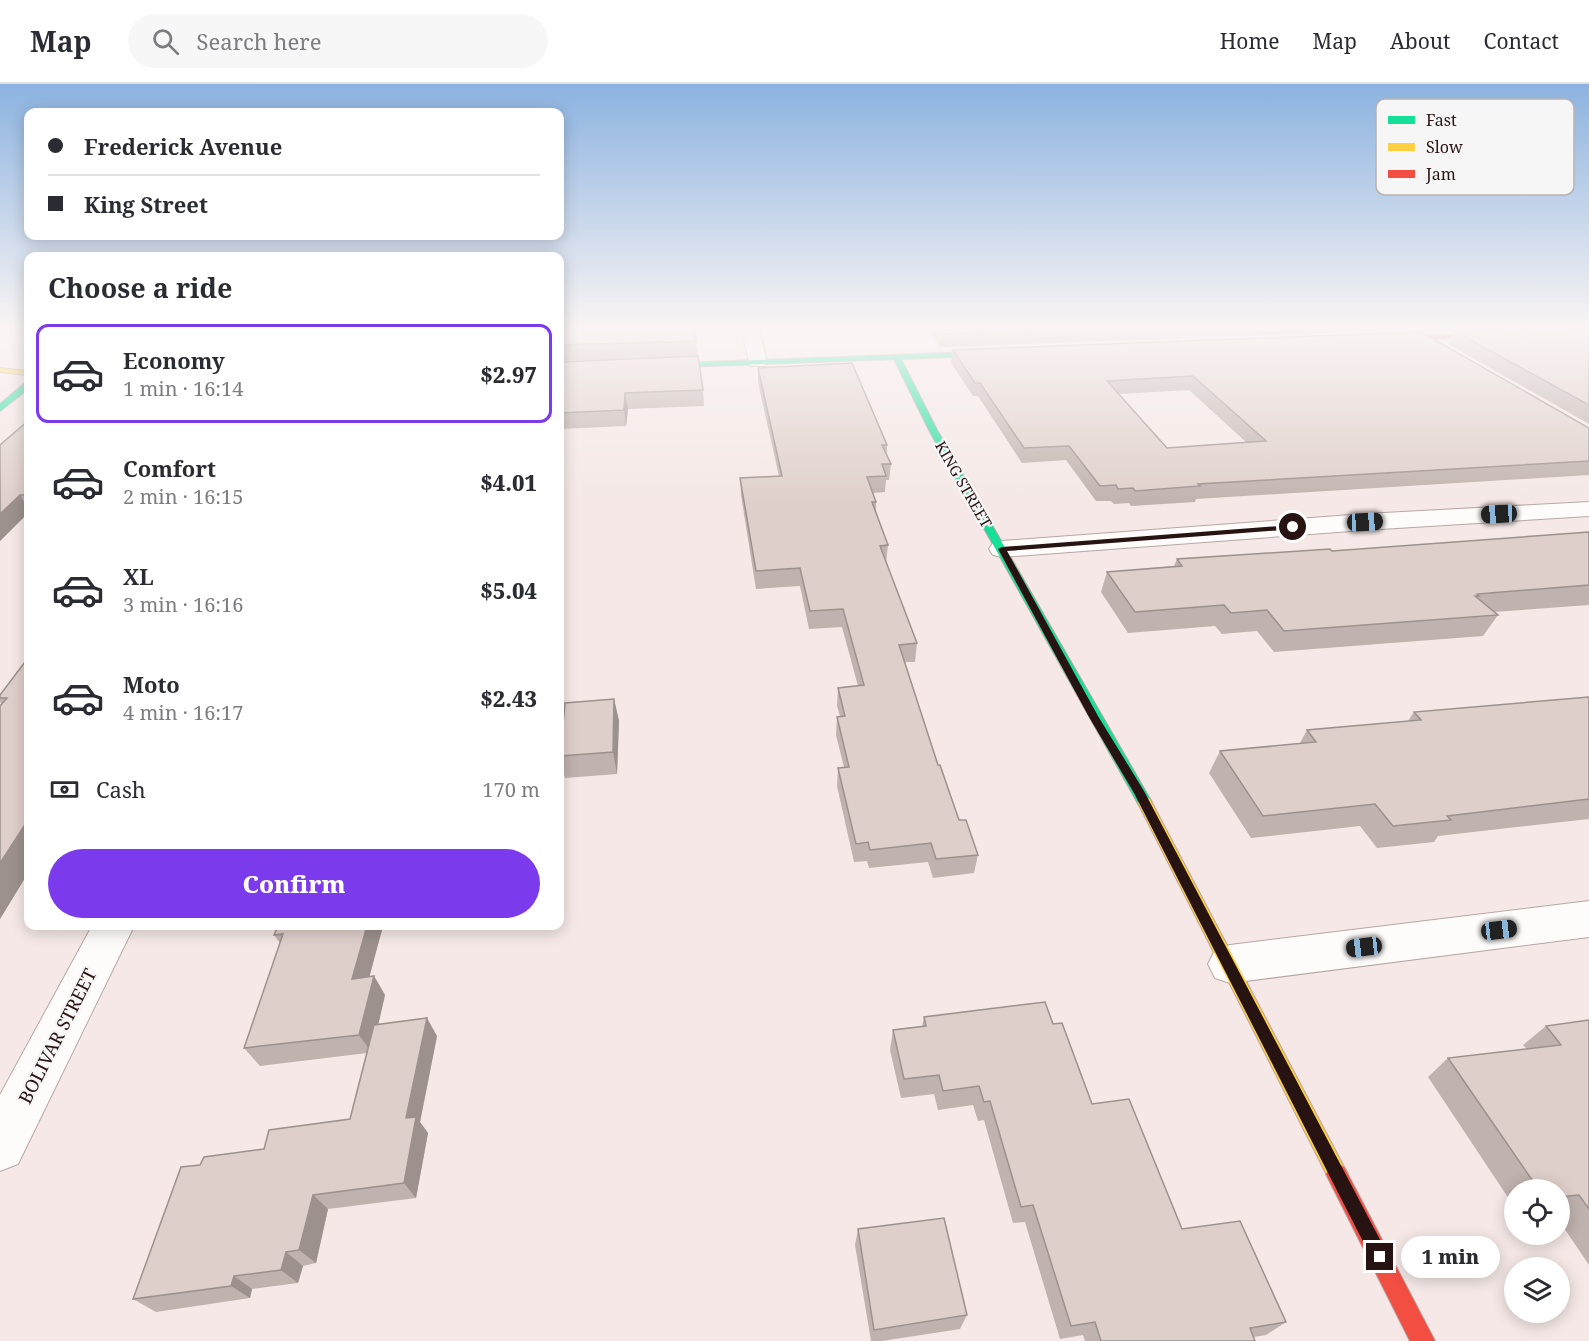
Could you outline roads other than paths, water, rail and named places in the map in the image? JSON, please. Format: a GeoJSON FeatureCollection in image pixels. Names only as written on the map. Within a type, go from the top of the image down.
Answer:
{"type":"FeatureCollection","features":[{"type":"Feature","properties":{"kind":"street"},"geometry":{"type":"LineString","coordinates":[[0,408],[24,388]]}},
{"type":"Feature","properties":{"kind":"street","name":"KING STREET"},"geometry":{"type":"LineString","coordinates":[[912,388],[938,439],[1002,549],[1094,717],[1139,791],[1423,1341]]}},
{"type":"Feature","properties":{"kind":"street"},"geometry":{"type":"LineString","coordinates":[[1002,549],[1365,522],[1589,509]]}},
{"type":"Feature","properties":{"kind":"street"},"geometry":{"type":"LineString","coordinates":[[1230,964],[1589,919]]}},
{"type":"Feature","properties":{"kind":"street","name":"BOLIVAR STREET"},"geometry":{"type":"LineString","coordinates":[[0,1146],[111,930]]}}]}
